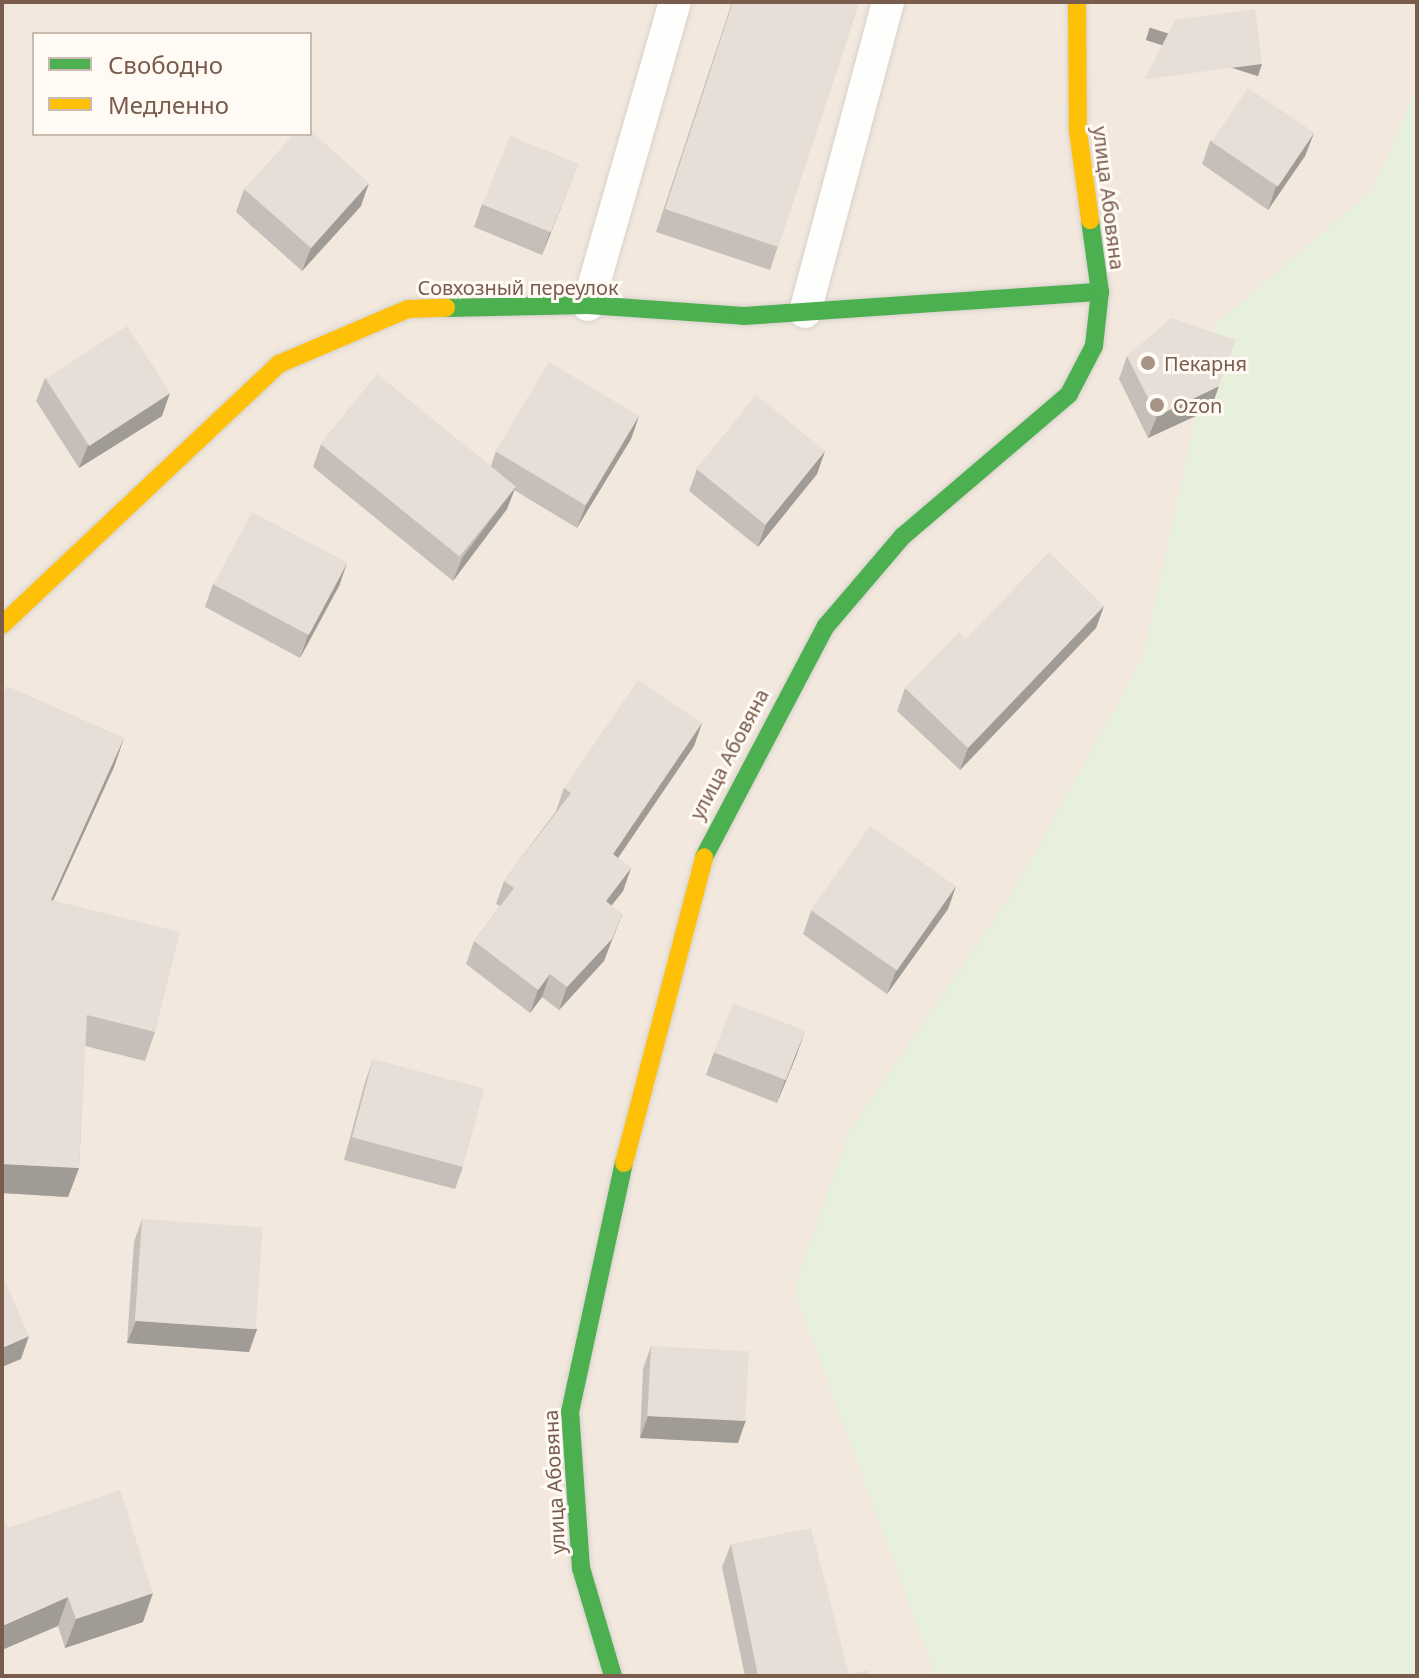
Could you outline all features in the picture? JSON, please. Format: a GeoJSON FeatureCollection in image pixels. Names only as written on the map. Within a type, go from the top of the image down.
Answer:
{"type":"FeatureCollection","features":[{"type":"Feature","properties":{"kind":"street","name":"улица Абовяна"},"geometry":{"type":"LineString","coordinates":[[613,1676],[581,1568],[570,1412],[620,1178],[709,838],[826,626],[903,536],[1069,394],[1094,346],[1100,292],[1078,131],[1071,21],[1077,2]]}},
{"type":"Feature","properties":{"kind":"street","name":"Совхозный переулок"},"geometry":{"type":"LineString","coordinates":[[2,625],[279,364],[408,309],[588,305],[805,312],[1100,292]]}},
{"type":"Feature","properties":{"kind":"lane"},"geometry":{"type":"LineString","coordinates":[[588,305],[675,2]]}},
{"type":"Feature","properties":{"kind":"lane"},"geometry":{"type":"LineString","coordinates":[[805,312],[888,2]]}},
{"type":"Feature","properties":{"kind":"shaded area"},"geometry":{"type":"Polygon","coordinates":[[[2,2],[1417,2],[1417,87],[1373,190],[1216,324],[1143,658],[794,1289],[936,1676],[2,1676],[2,2]]]}},
{"type":"Feature","properties":{"kind":"green space"},"geometry":{"type":"Polygon","coordinates":[[[1417,87],[1417,1676],[936,1676],[794,1289],[850,1130],[1013,892],[1143,658],[1216,324],[1373,190],[1417,87]]]}},
{"type":"Feature","properties":{"kind":"building"},"geometry":{"type":"Polygon","coordinates":[[[733,2],[859,2],[778,247],[665,209],[733,2]]]}},
{"type":"Feature","properties":{"kind":"building"},"geometry":{"type":"Polygon","coordinates":[[[1255,9],[1262,64],[1145,79],[1175,20],[1255,9]]]}},
{"type":"Feature","properties":{"kind":"building"},"geometry":{"type":"Polygon","coordinates":[[[1248,88],[1314,133],[1278,187],[1212,142],[1248,88]]]}},
{"type":"Feature","properties":{"kind":"building"},"geometry":{"type":"Polygon","coordinates":[[[312,132],[369,183],[311,248],[244,189],[292,136],[312,136],[312,132]]]}},
{"type":"Feature","properties":{"kind":"building"},"geometry":{"type":"Polygon","coordinates":[[[510,136],[579,164],[551,232],[482,205],[510,136]]]}},
{"type":"Feature","properties":{"kind":"building"},"geometry":{"type":"Polygon","coordinates":[[[1171,318],[1236,340],[1219,386],[1157,416],[1127,356],[1171,318]]]}},
{"type":"Feature","properties":{"kind":"building"},"geometry":{"type":"Polygon","coordinates":[[[127,326],[171,393],[89,446],[46,379],[127,326]]]}},
{"type":"Feature","properties":{"kind":"building"},"geometry":{"type":"Polygon","coordinates":[[[549,362],[639,416],[585,505],[495,451],[549,362]]]}},
{"type":"Feature","properties":{"kind":"building"},"geometry":{"type":"Polygon","coordinates":[[[377,374],[516,487],[459,557],[320,444],[377,374]]]}},
{"type":"Feature","properties":{"kind":"building"},"geometry":{"type":"Polygon","coordinates":[[[756,395],[825,451],[765,525],[696,469],[756,395]]]}},
{"type":"Feature","properties":{"kind":"building"},"geometry":{"type":"Polygon","coordinates":[[[252,512],[347,563],[309,635],[214,584],[252,512]]]}},
{"type":"Feature","properties":{"kind":"building"},"geometry":{"type":"Polygon","coordinates":[[[1049,552],[1104,606],[968,748],[905,688],[959,632],[966,639],[1049,552]]]}},
{"type":"Feature","properties":{"kind":"building"},"geometry":{"type":"Polygon","coordinates":[[[638,680],[702,723],[613,854],[631,868],[606,901],[622,914],[612,939],[567,987],[550,974],[538,990],[474,941],[514,888],[504,881],[571,793],[564,788],[638,680]]]}},
{"type":"Feature","properties":{"kind":"building"},"geometry":{"type":"Polygon","coordinates":[[[7,686],[124,738],[51,900],[180,932],[155,1032],[87,1015],[79,1168],[2,1164],[2,697],[7,686]]]}},
{"type":"Feature","properties":{"kind":"building"},"geometry":{"type":"Polygon","coordinates":[[[870,826],[956,886],[897,971],[811,910],[870,826]]]}},
{"type":"Feature","properties":{"kind":"building"},"geometry":{"type":"Polygon","coordinates":[[[733,1003],[805,1031],[786,1080],[714,1052],[733,1003]]]}},
{"type":"Feature","properties":{"kind":"building"},"geometry":{"type":"Polygon","coordinates":[[[373,1059],[484,1089],[463,1167],[352,1137],[373,1059]]]}},
{"type":"Feature","properties":{"kind":"building"},"geometry":{"type":"Polygon","coordinates":[[[142,1219],[263,1227],[256,1329],[135,1321],[142,1219]]]}},
{"type":"Feature","properties":{"kind":"building"},"geometry":{"type":"Polygon","coordinates":[[[2,1274],[29,1336],[2,1348],[2,1274]]]}},
{"type":"Feature","properties":{"kind":"building"},"geometry":{"type":"Polygon","coordinates":[[[651,1346],[749,1351],[745,1421],[647,1416],[651,1346]]]}},
{"type":"Feature","properties":{"kind":"building"},"geometry":{"type":"Polygon","coordinates":[[[120,1490],[153,1593],[76,1619],[68,1597],[2,1626],[2,1515],[8,1528],[120,1490]]]}},
{"type":"Feature","properties":{"kind":"building"},"geometry":{"type":"Polygon","coordinates":[[[811,1528],[849,1674],[869,1670],[870,1676],[758,1676],[731,1544],[811,1528]]]}},
{"type":"Feature","properties":{"kind":"traffic: fast"},"geometry":{"type":"LineString","coordinates":[[704,857],[826,626],[903,536],[1069,394],[1094,346],[1100,292],[1090,220]]}},
{"type":"Feature","properties":{"kind":"traffic: fast"},"geometry":{"type":"LineString","coordinates":[[446,308],[588,305],[744,316],[1100,292]]}},
{"type":"Feature","properties":{"kind":"traffic: fast"},"geometry":{"type":"LineString","coordinates":[[613,1676],[581,1568],[570,1412],[624,1163]]}},
{"type":"Feature","properties":{"kind":"traffic: slow"},"geometry":{"type":"LineString","coordinates":[[1077,2],[1078,131],[1090,220]]}},
{"type":"Feature","properties":{"kind":"traffic: slow"},"geometry":{"type":"LineString","coordinates":[[2,625],[279,364],[408,309],[446,308]]}},
{"type":"Feature","properties":{"kind":"traffic: slow"},"geometry":{"type":"LineString","coordinates":[[624,1163],[704,857]]}},
{"type":"Feature","properties":{"kind":"place","name":"Пекарня"},"geometry":{"type":"Point","coordinates":[1148,363]}},
{"type":"Feature","properties":{"kind":"place","name":"Ozon"},"geometry":{"type":"Point","coordinates":[1157,405]}}]}
